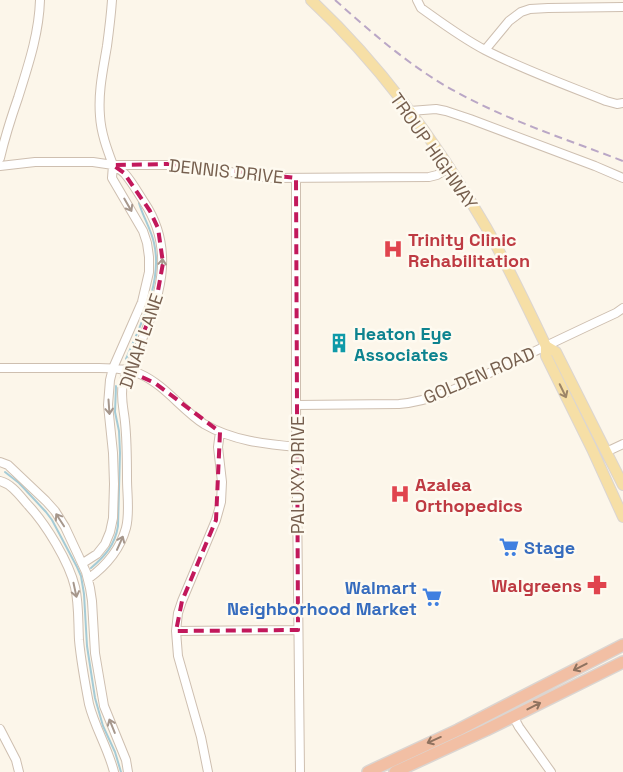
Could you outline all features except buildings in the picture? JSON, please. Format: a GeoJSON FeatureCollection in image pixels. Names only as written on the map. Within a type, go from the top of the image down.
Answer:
{"type":"FeatureCollection","features":[{"type":"Feature","properties":{"kind":"highway"},"geometry":{"type":"LineString","coordinates":[[368,772],[458,730],[623,645]]}},
{"type":"Feature","properties":{"kind":"highway"},"geometry":{"type":"LineString","coordinates":[[395,772],[486,730],[623,662]]}},
{"type":"Feature","properties":{"kind":"main road","name":"TROUP HIGHWAY"},"geometry":{"type":"LineString","coordinates":[[310,0],[325,13],[363,54],[410,111],[450,167],[490,235],[546,346],[546,356],[623,517]]}},
{"type":"Feature","properties":{"kind":"main road","name":"TROUP HIGHWAY"},"geometry":{"type":"LineString","coordinates":[[546,346],[556,352],[623,485]]}},
{"type":"Feature","properties":{"kind":"street"},"geometry":{"type":"LineString","coordinates":[[0,158],[35,42],[40,0]]}},
{"type":"Feature","properties":{"kind":"street","name":"DINAH LANE"},"geometry":{"type":"LineString","coordinates":[[83,563],[101,550],[110,532],[113,518],[113,453],[108,405],[110,380],[113,368],[142,302],[149,272],[149,256],[143,232],[112,178],[113,165],[103,136],[100,117],[100,82],[107,47],[112,0]]}},
{"type":"Feature","properties":{"kind":"street"},"geometry":{"type":"LineString","coordinates":[[417,0],[421,8],[484,50],[606,101],[617,104],[623,103]]}},
{"type":"Feature","properties":{"kind":"street"},"geometry":{"type":"LineString","coordinates":[[484,50],[508,21],[521,12],[530,9],[548,4],[623,7]]}},
{"type":"Feature","properties":{"kind":"street"},"geometry":{"type":"LineString","coordinates":[[410,111],[436,109],[446,111],[623,178]]}},
{"type":"Feature","properties":{"kind":"street","name":"DENNIS DRIVE"},"geometry":{"type":"LineString","coordinates":[[0,166],[44,162],[93,162],[113,165],[170,164],[263,177],[296,178],[430,176],[437,175],[450,167]]}},
{"type":"Feature","properties":{"kind":"street","name":"DINAH LANE"},"geometry":{"type":"LineString","coordinates":[[88,578],[120,546],[126,527],[127,445],[122,385],[156,302],[163,264],[162,245],[158,228],[150,211],[124,173],[113,165]]}},
{"type":"Feature","properties":{"kind":"street","name":"PALUXY DRIVE"},"geometry":{"type":"LineString","coordinates":[[296,178],[296,405],[300,772]]}},
{"type":"Feature","properties":{"kind":"street","name":"GOLDEN ROAD"},"geometry":{"type":"LineString","coordinates":[[296,405],[399,404],[434,397],[455,389],[623,308]]}},
{"type":"Feature","properties":{"kind":"street"},"geometry":{"type":"LineString","coordinates":[[0,368],[113,368],[139,373],[155,383],[203,423],[220,432],[260,444],[297,447]]}},
{"type":"Feature","properties":{"kind":"street"},"geometry":{"type":"LineString","coordinates":[[208,772],[201,737],[178,656],[176,632],[182,601],[216,520],[221,502],[222,482],[218,448],[220,432]]}},
{"type":"Feature","properties":{"kind":"street"},"geometry":{"type":"LineString","coordinates":[[606,452],[623,444]]}},
{"type":"Feature","properties":{"kind":"street"},"geometry":{"type":"LineString","coordinates":[[0,462],[8,464],[51,506],[65,527],[83,563],[92,601],[95,653],[104,706],[126,760],[128,772]]}},
{"type":"Feature","properties":{"kind":"street"},"geometry":{"type":"LineString","coordinates":[[0,480],[11,486],[40,517],[70,572],[76,593],[80,652],[90,706],[114,772]]}},
{"type":"Feature","properties":{"kind":"street"},"geometry":{"type":"LineString","coordinates":[[176,632],[298,630]]}},
{"type":"Feature","properties":{"kind":"street"},"geometry":{"type":"LineString","coordinates":[[513,716],[551,772]]}},
{"type":"Feature","properties":{"kind":"street"},"geometry":{"type":"LineString","coordinates":[[0,730],[16,760],[19,772]]}},
{"type":"Feature","properties":{"kind":"highlighted area"},"geometry":{"type":"Polygon","coordinates":[[[171,164],[296,178],[298,630],[176,631],[182,601],[216,520],[220,432],[155,383],[128,371],[156,302],[163,263],[158,228],[150,211],[124,173],[113,165],[171,164]]]}},
{"type":"Feature","properties":{"kind":"waterway"},"geometry":{"type":"LineString","coordinates":[[126,359],[149,302],[156,272],[154,243],[139,203]]}},
{"type":"Feature","properties":{"kind":"waterway"},"geometry":{"type":"LineString","coordinates":[[91,568],[109,550],[117,533],[118,526],[120,453],[119,431],[115,412],[116,386]]}},
{"type":"Feature","properties":{"kind":"waterway"},"geometry":{"type":"LineString","coordinates":[[5,472],[19,483],[52,520],[81,576],[87,646],[95,698],[103,726],[115,752],[121,772]]}},
{"type":"Feature","properties":{"kind":"railway"},"geometry":{"type":"LineString","coordinates":[[335,0],[401,56],[429,76],[465,97],[555,136],[623,161]]}},
{"type":"Feature","properties":{"kind":"place","name":"Trinity Clinic Rehabilitation"},"geometry":{"type":"Point","coordinates":[393,249]}},
{"type":"Feature","properties":{"kind":"place","name":"Heaton Eye Associates"},"geometry":{"type":"Point","coordinates":[339,343]}},
{"type":"Feature","properties":{"kind":"place","name":"Azalea Orthopedics"},"geometry":{"type":"Point","coordinates":[400,494]}},
{"type":"Feature","properties":{"kind":"place","name":"Stage"},"geometry":{"type":"Point","coordinates":[509,547]}},
{"type":"Feature","properties":{"kind":"place","name":"Walgreens"},"geometry":{"type":"Point","coordinates":[597,585]}},
{"type":"Feature","properties":{"kind":"place","name":"Walmart Neighborhood Market"},"geometry":{"type":"Point","coordinates":[432,597]}}]}
